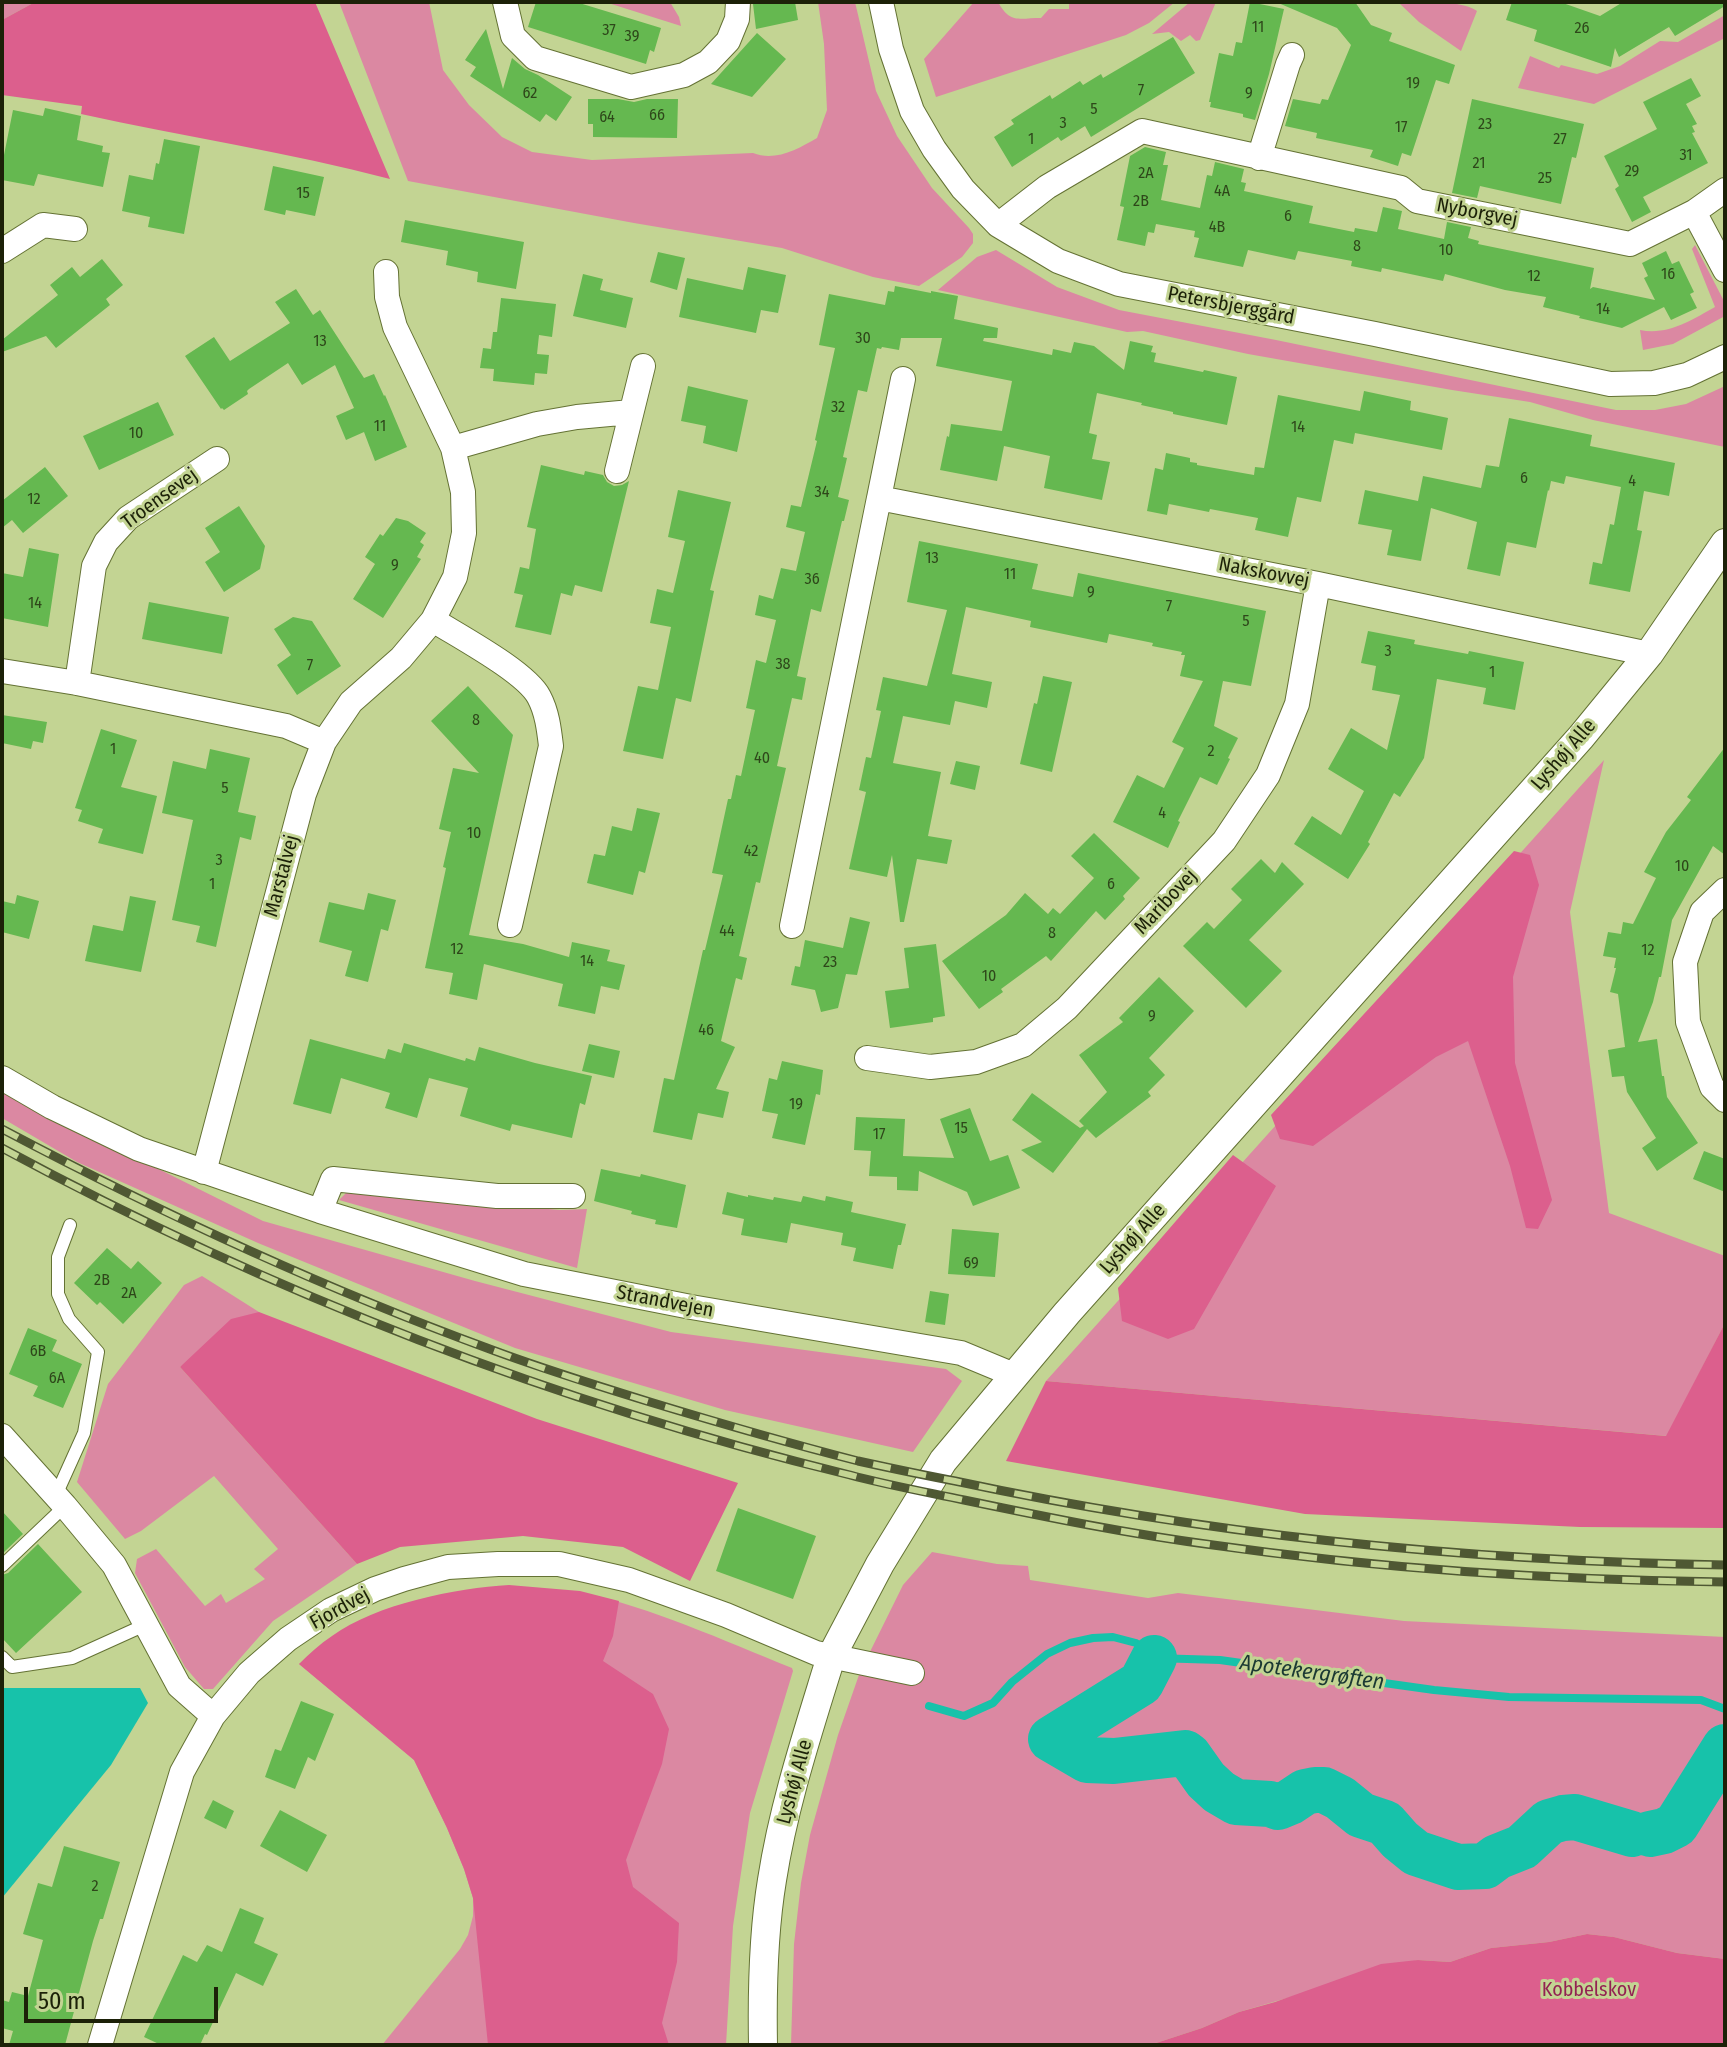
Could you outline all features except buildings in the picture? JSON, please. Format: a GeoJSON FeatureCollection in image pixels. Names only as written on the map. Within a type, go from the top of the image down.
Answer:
{"type":"FeatureCollection","features":[{"type":"Feature","properties":{"kind":"street"},"geometry":{"type":"LineString","coordinates":[[505,2],[513,36],[535,58],[631,87],[684,75],[708,62],[728,41],[737,19],[738,2]]}},
{"type":"Feature","properties":{"kind":"street","name":"Petersbjerggård"},"geometry":{"type":"LineString","coordinates":[[881,2],[891,49],[912,111],[934,149],[963,189],[998,225],[1058,261],[1119,284],[1610,384],[1654,383],[1687,375],[1725,357]]}},
{"type":"Feature","properties":{"kind":"street"},"geometry":{"type":"LineString","coordinates":[[1259,158],[1292,55]]}},
{"type":"Feature","properties":{"kind":"street","name":"Nyborgvej"},"geometry":{"type":"LineString","coordinates":[[998,225],[1047,187],[1142,131],[1401,188],[1417,201],[1630,244],[1694,212],[1725,190]]}},
{"type":"Feature","properties":{"kind":"street"},"geometry":{"type":"LineString","coordinates":[[1694,212],[1725,270]]}},
{"type":"Feature","properties":{"kind":"street"},"geometry":{"type":"LineString","coordinates":[[2,251],[43,225],[75,229]]}},
{"type":"Feature","properties":{"kind":"street","name":"Marstalvej"},"geometry":{"type":"LineString","coordinates":[[204,1172],[304,794],[324,742],[351,702],[401,658],[433,620],[455,577],[464,533],[463,492],[453,448],[395,327],[387,297],[386,272]]}},
{"type":"Feature","properties":{"kind":"street"},"geometry":{"type":"LineString","coordinates":[[617,471],[643,366]]}},
{"type":"Feature","properties":{"kind":"street"},"geometry":{"type":"LineString","coordinates":[[792,926],[903,379]]}},
{"type":"Feature","properties":{"kind":"street"},"geometry":{"type":"LineString","coordinates":[[453,448],[537,424],[631,412]]}},
{"type":"Feature","properties":{"kind":"street","name":"Troensevej"},"geometry":{"type":"LineString","coordinates":[[77,683],[94,566],[106,542],[128,518],[217,459]]}},
{"type":"Feature","properties":{"kind":"street","name":"Nakskovvej"},"geometry":{"type":"LineString","coordinates":[[879,498],[1318,584],[1649,654]]}},
{"type":"Feature","properties":{"kind":"street","name":"Lyshøj Alle"},"geometry":{"type":"LineString","coordinates":[[763,2045],[762,1985],[772,1881],[792,1787],[831,1657],[880,1564],[943,1461],[1098,1278],[1581,737],[1649,654],[1725,543]]}},
{"type":"Feature","properties":{"kind":"street","name":"Maribovej"},"geometry":{"type":"LineString","coordinates":[[867,1058],[930,1067],[976,1062],[1023,1045],[1067,1008],[1224,841],[1268,775],[1297,704],[1318,584]]}},
{"type":"Feature","properties":{"kind":"street"},"geometry":{"type":"LineString","coordinates":[[433,620],[525,678],[539,696],[548,722],[551,746],[510,925]]}},
{"type":"Feature","properties":{"kind":"street"},"geometry":{"type":"LineString","coordinates":[[2,671],[77,683],[286,726],[324,742]]}},
{"type":"Feature","properties":{"kind":"street"},"geometry":{"type":"LineString","coordinates":[[1725,890],[1702,912],[1685,962],[1688,1022],[1712,1087],[1725,1100]]}},
{"type":"Feature","properties":{"kind":"street","name":"Strandvejen"},"geometry":{"type":"LineString","coordinates":[[2,1078],[52,1107],[139,1149],[320,1211],[524,1274],[691,1307],[961,1353],[1014,1375]]}},
{"type":"Feature","properties":{"kind":"street"},"geometry":{"type":"LineString","coordinates":[[320,1211],[333,1179],[497,1196],[573,1196]]}},
{"type":"Feature","properties":{"kind":"street"},"geometry":{"type":"LineString","coordinates":[[2,1436],[114,1565],[179,1686],[213,1716]]}},
{"type":"Feature","properties":{"kind":"street","name":"Fjordvej"},"geometry":{"type":"LineString","coordinates":[[100,2045],[182,1772],[213,1716],[249,1673],[288,1639],[331,1610],[375,1589],[448,1567],[559,1564],[629,1580],[726,1615],[816,1653],[912,1673]]}},
{"type":"Feature","properties":{"kind":"lane"},"geometry":{"type":"LineString","coordinates":[[2,1566],[60,1500],[84,1433],[98,1352],[69,1319],[58,1294],[58,1257],[70,1225]]}},
{"type":"Feature","properties":{"kind":"lane"},"geometry":{"type":"LineString","coordinates":[[2,1657],[7,1665],[72,1658],[145,1625]]}},
{"type":"Feature","properties":{"kind":"shaded area"},"geometry":{"type":"Polygon","coordinates":[[[2,2],[35,2],[2,20],[2,2]]]}},
{"type":"Feature","properties":{"kind":"shaded area"},"geometry":{"type":"Polygon","coordinates":[[[339,2],[429,2],[443,70],[469,105],[502,137],[532,152],[592,160],[753,153],[770,156],[794,150],[817,138],[827,110],[824,44],[818,2],[855,2],[876,91],[897,136],[932,188],[969,228],[973,243],[962,257],[919,286],[873,277],[782,248],[408,181],[339,2]]]}},
{"type":"Feature","properties":{"kind":"shaded area"},"geometry":{"type":"Polygon","coordinates":[[[605,2],[670,2],[681,26],[605,2]]]}},
{"type":"Feature","properties":{"kind":"shaded area"},"geometry":{"type":"Polygon","coordinates":[[[974,2],[998,2],[1011,17],[1021,19],[1041,18],[1049,9],[1069,9],[1069,2],[1175,2],[1149,23],[1126,35],[936,97],[924,59],[974,2]]]}},
{"type":"Feature","properties":{"kind":"shaded area"},"geometry":{"type":"Polygon","coordinates":[[[1190,2],[1216,2],[1200,40],[1196,41],[1190,35],[1181,41],[1169,32],[1152,34],[1190,2]]]}},
{"type":"Feature","properties":{"kind":"shaded area"},"geometry":{"type":"Polygon","coordinates":[[[1398,2],[1451,3],[1477,11],[1461,51],[1419,22],[1398,2]]]}},
{"type":"Feature","properties":{"kind":"shaded area"},"geometry":{"type":"Polygon","coordinates":[[[1725,15],[1725,38],[1594,104],[1518,88],[1530,56],[1559,68],[1561,65],[1597,74],[1620,66],[1660,41],[1678,42],[1725,15]]]}},
{"type":"Feature","properties":{"kind":"shaded area"},"geometry":{"type":"Polygon","coordinates":[[[1695,245],[1725,303],[1725,316],[1673,344],[1643,350],[1640,330],[1670,329],[1715,307],[1692,249],[1695,245]]]}},
{"type":"Feature","properties":{"kind":"shaded area"},"geometry":{"type":"Polygon","coordinates":[[[996,250],[1057,287],[1119,310],[1616,410],[1655,410],[1686,404],[1725,386],[1725,447],[1593,420],[1530,402],[1248,354],[1143,331],[1127,332],[938,290],[977,257],[996,250]]]}},
{"type":"Feature","properties":{"kind":"shaded area"},"geometry":{"type":"Polygon","coordinates":[[[1604,760],[1570,912],[1609,1213],[1725,1256],[1725,1323],[1667,1436],[1046,1381],[1604,760]]]}},
{"type":"Feature","properties":{"kind":"shaded area"},"geometry":{"type":"Polygon","coordinates":[[[2,1091],[263,1221],[671,1332],[946,1369],[962,1381],[913,1452],[725,1410],[515,1348],[258,1243],[77,1162],[2,1118],[2,1091]]]}},
{"type":"Feature","properties":{"kind":"shaded area"},"geometry":{"type":"Polygon","coordinates":[[[347,1192],[560,1210],[587,1209],[577,1268],[339,1200],[347,1192]]]}},
{"type":"Feature","properties":{"kind":"shaded area"},"geometry":{"type":"Polygon","coordinates":[[[202,1276],[259,1312],[180,1367],[357,1564],[273,1621],[213,1689],[204,1689],[185,1667],[135,1573],[137,1559],[156,1549],[205,1606],[221,1594],[226,1603],[265,1579],[254,1569],[278,1549],[214,1476],[141,1531],[125,1539],[77,1482],[108,1384],[184,1285],[202,1276]]]}},
{"type":"Feature","properties":{"kind":"shaded area"},"geometry":{"type":"Polygon","coordinates":[[[932,1552],[997,1564],[1028,1566],[1030,1580],[1148,1598],[1178,1593],[1404,1621],[1725,1637],[1725,1959],[1677,1953],[1614,1937],[1587,1934],[1549,1942],[1491,1948],[1450,1962],[1418,1960],[1239,2012],[1150,2045],[791,2045],[794,1944],[801,1883],[810,1835],[838,1735],[860,1672],[903,1585],[932,1552]]]}},
{"type":"Feature","properties":{"kind":"shaded area"},"geometry":{"type":"Polygon","coordinates":[[[580,1592],[661,1616],[793,1671],[750,1813],[733,1926],[726,2045],[382,2045],[460,1949],[473,1916],[473,1898],[447,1828],[414,1760],[299,1664],[580,1592]]]}},
{"type":"Feature","properties":{"kind":"green space"},"geometry":{"type":"Polygon","coordinates":[[[35,2],[315,2],[390,179],[81,114],[82,106],[2,95],[2,20],[35,2]]]}},
{"type":"Feature","properties":{"kind":"green space"},"geometry":{"type":"Polygon","coordinates":[[[1514,851],[1530,855],[1539,885],[1513,977],[1515,1063],[1552,1200],[1538,1229],[1526,1228],[1510,1166],[1468,1041],[1436,1057],[1313,1146],[1280,1139],[1271,1115],[1514,851]]]}},
{"type":"Feature","properties":{"kind":"green space"},"geometry":{"type":"Polygon","coordinates":[[[1233,1155],[1276,1186],[1194,1329],[1168,1339],[1122,1321],[1118,1288],[1233,1155]]]}},
{"type":"Feature","properties":{"kind":"green space"},"geometry":{"type":"Polygon","coordinates":[[[259,1312],[537,1419],[738,1483],[690,1581],[623,1547],[523,1536],[400,1547],[357,1564],[180,1367],[231,1319],[259,1312]]]}},
{"type":"Feature","properties":{"kind":"green space"},"geometry":{"type":"Polygon","coordinates":[[[1725,1323],[1725,1528],[1580,1527],[1305,1514],[1006,1461],[1046,1381],[1666,1436],[1725,1323]]]}},
{"type":"Feature","properties":{"kind":"green space"},"geometry":{"type":"Polygon","coordinates":[[[509,1585],[580,1591],[619,1601],[613,1636],[603,1661],[653,1694],[669,1729],[662,1764],[626,1860],[633,1887],[679,1923],[677,1962],[662,2023],[669,2045],[488,2045],[473,1898],[447,1828],[414,1760],[299,1664],[332,1636],[371,1615],[441,1594],[509,1585]]]}},
{"type":"Feature","properties":{"kind":"green space","name":"Kobbelskov"},"geometry":{"type":"Polygon","coordinates":[[[1587,1934],[1614,1937],[1677,1953],[1725,1959],[1725,2045],[1150,2045],[1381,1964],[1418,1960],[1450,1962],[1491,1948],[1549,1942],[1587,1934]]]}},
{"type":"Feature","properties":{"kind":"water"},"geometry":{"type":"Polygon","coordinates":[[[2,1688],[140,1688],[148,1703],[111,1765],[2,1898],[2,1688]]]}},
{"type":"Feature","properties":{"kind":"waterway","name":"Apotekergrøften"},"geometry":{"type":"LineString","coordinates":[[929,1706],[964,1716],[993,1703],[1012,1682],[1047,1654],[1070,1643],[1113,1637],[1136,1643],[1154,1658],[1220,1660],[1434,1690],[1509,1697],[1701,1700],[1725,1709]]}},
{"type":"Feature","properties":{"kind":"waterway"},"geometry":{"type":"LineString","coordinates":[[1154,1658],[1141,1683],[1051,1739],[1087,1760],[1114,1761],[1185,1753],[1206,1780],[1236,1802],[1278,1807],[1305,1792],[1324,1790],[1361,1815],[1385,1823],[1416,1853],[1458,1867],[1485,1866],[1497,1857],[1522,1847],[1549,1822],[1563,1818],[1575,1817],[1632,1834]]}},
{"type":"Feature","properties":{"kind":"waterway"},"geometry":{"type":"LineString","coordinates":[[1650,1834],[1676,1825],[1725,1747]]}},
{"type":"Feature","properties":{"kind":"railway"},"geometry":{"type":"LineString","coordinates":[[2,1129],[241,1247],[363,1300],[527,1362],[609,1389],[858,1461],[1050,1500],[1338,1542],[1531,1558],[1725,1565]]}},
{"type":"Feature","properties":{"kind":"railway"},"geometry":{"type":"LineString","coordinates":[[2,1148],[206,1250],[415,1338],[630,1414],[864,1479],[1182,1541],[1340,1561],[1468,1572],[1725,1582]]}}]}
